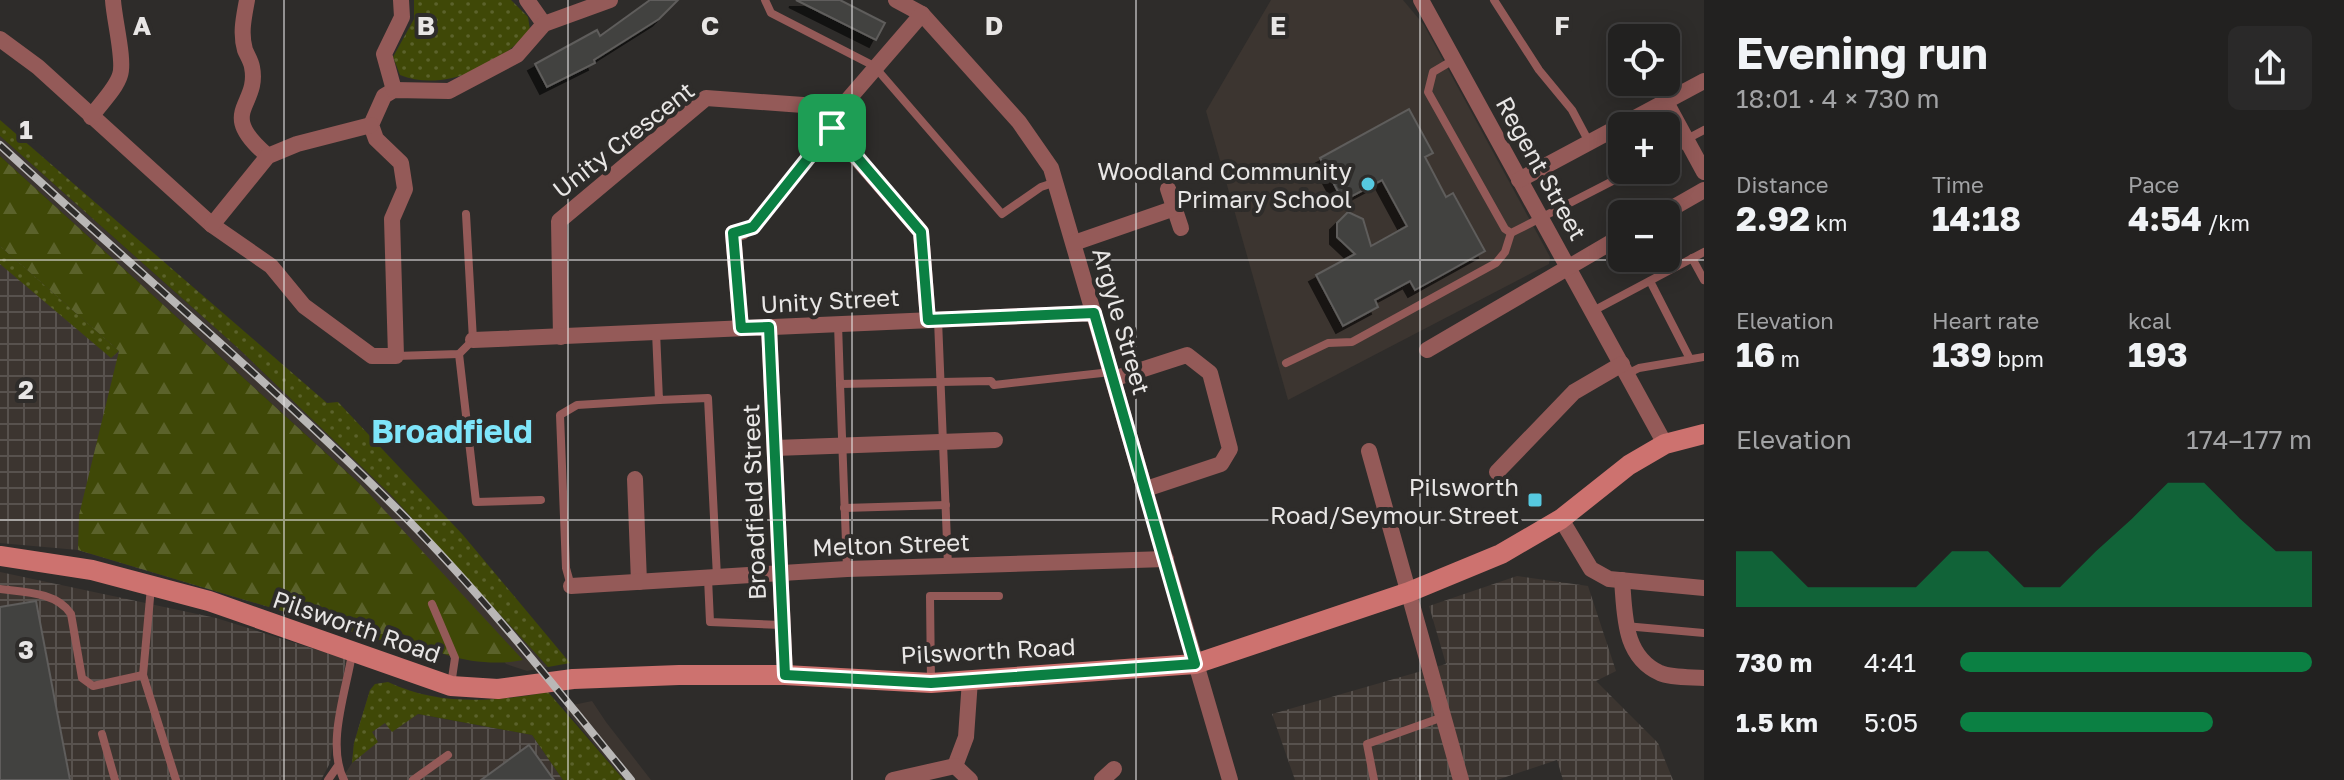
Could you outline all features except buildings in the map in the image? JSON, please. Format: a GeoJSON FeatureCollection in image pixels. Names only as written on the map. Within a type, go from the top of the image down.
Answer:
{"type":"FeatureCollection","features":[{"type":"Feature","properties":{"kind":"street"},"geometry":{"type":"LineString","coordinates":[[91,117],[120,77],[120,48],[115,34],[113,0]]}},
{"type":"Feature","properties":{"kind":"street"},"geometry":{"type":"LineString","coordinates":[[247,0],[242,39],[252,65],[253,78],[242,110],[243,128],[250,141],[268,156]]}},
{"type":"Feature","properties":{"kind":"street"},"geometry":{"type":"LineString","coordinates":[[394,90],[384,54],[402,17],[401,0]]}},
{"type":"Feature","properties":{"kind":"street"},"geometry":{"type":"LineString","coordinates":[[527,0],[544,24]]}},
{"type":"Feature","properties":{"kind":"street"},"geometry":{"type":"LineString","coordinates":[[0,39],[38,67],[212,225],[271,266],[304,306],[372,356],[396,356],[392,219],[405,189],[401,163],[376,139],[371,125],[384,96],[394,90],[449,91],[517,55],[544,24],[610,0]]}},
{"type":"Feature","properties":{"kind":"street","name":"Argyle Street"},"geometry":{"type":"LineString","coordinates":[[896,0],[922,14],[1019,122],[1039,147],[1056,182],[1230,780]]}},
{"type":"Feature","properties":{"kind":"street","name":"Regent Street"},"geometry":{"type":"LineString","coordinates":[[1421,0],[1665,444]]}},
{"type":"Feature","properties":{"kind":"street"},"geometry":{"type":"LineString","coordinates":[[830,126],[874,66],[922,14]]}},
{"type":"Feature","properties":{"kind":"street"},"geometry":{"type":"LineString","coordinates":[[1519,180],[1704,81]]}},
{"type":"Feature","properties":{"kind":"street","name":"Unity Crescent"},"geometry":{"type":"LineString","coordinates":[[561,337],[559,221],[706,98],[803,105],[830,126],[921,232],[933,319]]}},
{"type":"Feature","properties":{"kind":"street"},"geometry":{"type":"LineString","coordinates":[[1666,102],[1704,172]]}},
{"type":"Feature","properties":{"kind":"street"},"geometry":{"type":"LineString","coordinates":[[212,225],[268,156],[297,144],[371,125]]}},
{"type":"Feature","properties":{"kind":"street"},"geometry":{"type":"LineString","coordinates":[[1168,189],[1181,228]]}},
{"type":"Feature","properties":{"kind":"street"},"geometry":{"type":"LineString","coordinates":[[1680,204],[1704,190]]}},
{"type":"Feature","properties":{"kind":"street"},"geometry":{"type":"LineString","coordinates":[[1074,243],[1175,208]]}},
{"type":"Feature","properties":{"kind":"street"},"geometry":{"type":"LineString","coordinates":[[741,328],[733,233],[742,232]]}},
{"type":"Feature","properties":{"kind":"street"},"geometry":{"type":"LineString","coordinates":[[1427,350],[1608,244]]}},
{"type":"Feature","properties":{"kind":"street","name":"Unity Street"},"geometry":{"type":"LineString","coordinates":[[473,340],[1094,313]]}},
{"type":"Feature","properties":{"kind":"street","name":"Broadfield Street"},"geometry":{"type":"LineString","coordinates":[[769,327],[785,675]]}},
{"type":"Feature","properties":{"kind":"street"},"geometry":{"type":"LineString","coordinates":[[1112,375],[1187,355],[1210,373],[1230,449],[1221,464],[1146,489]]}},
{"type":"Feature","properties":{"kind":"street"},"geometry":{"type":"LineString","coordinates":[[1497,472],[1574,392],[1624,369]]}},
{"type":"Feature","properties":{"kind":"street","name":"Pilsworth Road"},"geometry":{"type":"LineString","coordinates":[[0,556],[92,570],[209,601],[451,686],[498,689],[573,679],[785,675],[931,683],[1195,664],[1409,592],[1501,554],[1561,519],[1629,465],[1665,444],[1704,434]]}},
{"type":"Feature","properties":{"kind":"street"},"geometry":{"type":"LineString","coordinates":[[775,448],[995,440]]}},
{"type":"Feature","properties":{"kind":"street"},"geometry":{"type":"LineString","coordinates":[[1369,451],[1461,780]]}},
{"type":"Feature","properties":{"kind":"street"},"geometry":{"type":"LineString","coordinates":[[635,479],[639,582]]}},
{"type":"Feature","properties":{"kind":"street"},"geometry":{"type":"LineString","coordinates":[[1561,519],[1591,569],[1609,579],[1704,588]]}},
{"type":"Feature","properties":{"kind":"street","name":"Melton Street"},"geometry":{"type":"LineString","coordinates":[[571,586],[847,569],[1166,559]]}},
{"type":"Feature","properties":{"kind":"street"},"geometry":{"type":"LineString","coordinates":[[1622,580],[1626,635],[1640,658],[1662,674],[1704,678]]}},
{"type":"Feature","properties":{"kind":"street"},"geometry":{"type":"LineString","coordinates":[[955,766],[966,737],[970,680]]}},
{"type":"Feature","properties":{"kind":"street"},"geometry":{"type":"LineString","coordinates":[[893,780],[955,766]]}},
{"type":"Feature","properties":{"kind":"street"},"geometry":{"type":"LineString","coordinates":[[955,766],[970,780]]}},
{"type":"Feature","properties":{"kind":"lane"},"geometry":{"type":"LineString","coordinates":[[765,0],[771,13],[874,66],[1002,214],[1041,187],[1056,182]]}},
{"type":"Feature","properties":{"kind":"lane"},"geometry":{"type":"LineString","coordinates":[[1494,0],[1539,70],[1572,110],[1590,142]]}},
{"type":"Feature","properties":{"kind":"lane"},"geometry":{"type":"LineString","coordinates":[[1456,59],[1433,72],[1428,92],[1498,222],[1511,233]]}},
{"type":"Feature","properties":{"kind":"lane"},"geometry":{"type":"LineString","coordinates":[[1680,146],[1704,130]]}},
{"type":"Feature","properties":{"kind":"lane"},"geometry":{"type":"LineString","coordinates":[[1286,363],[1328,343],[1352,342],[1496,263],[1505,252],[1511,233],[1608,184]]}},
{"type":"Feature","properties":{"kind":"lane"},"geometry":{"type":"LineString","coordinates":[[396,356],[459,354],[473,340],[466,214]]}},
{"type":"Feature","properties":{"kind":"lane"},"geometry":{"type":"LineString","coordinates":[[1593,311],[1704,252]]}},
{"type":"Feature","properties":{"kind":"lane"},"geometry":{"type":"LineString","coordinates":[[1692,258],[1704,280]]}},
{"type":"Feature","properties":{"kind":"lane"},"geometry":{"type":"LineString","coordinates":[[1650,281],[1690,359]]}},
{"type":"Feature","properties":{"kind":"lane"},"geometry":{"type":"LineString","coordinates":[[933,319],[941,381],[948,566]]}},
{"type":"Feature","properties":{"kind":"lane"},"geometry":{"type":"LineString","coordinates":[[838,323],[847,569]]}},
{"type":"Feature","properties":{"kind":"lane"},"geometry":{"type":"LineString","coordinates":[[656,332],[659,400]]}},
{"type":"Feature","properties":{"kind":"lane"},"geometry":{"type":"LineString","coordinates":[[459,354],[476,502],[541,500]]}},
{"type":"Feature","properties":{"kind":"lane"},"geometry":{"type":"LineString","coordinates":[[1624,369],[1704,357]]}},
{"type":"Feature","properties":{"kind":"lane"},"geometry":{"type":"LineString","coordinates":[[840,384],[991,381],[994,385],[1112,375]]}},
{"type":"Feature","properties":{"kind":"lane"},"geometry":{"type":"LineString","coordinates":[[571,586],[566,568],[560,415],[577,405],[708,398],[712,577],[710,622],[782,625]]}},
{"type":"Feature","properties":{"kind":"lane"},"geometry":{"type":"LineString","coordinates":[[844,508],[946,505]]}},
{"type":"Feature","properties":{"kind":"lane"},"geometry":{"type":"LineString","coordinates":[[151,586],[143,675],[176,780]]}},
{"type":"Feature","properties":{"kind":"lane"},"geometry":{"type":"LineString","coordinates":[[0,589],[28,592],[60,601],[66,606],[71,614],[82,678],[87,684],[93,686],[143,675]]}},
{"type":"Feature","properties":{"kind":"lane"},"geometry":{"type":"LineString","coordinates":[[931,683],[930,596],[999,596]]}},
{"type":"Feature","properties":{"kind":"lane"},"geometry":{"type":"LineString","coordinates":[[432,604],[455,658],[451,686]]}},
{"type":"Feature","properties":{"kind":"lane"},"geometry":{"type":"LineString","coordinates":[[1625,626],[1704,633]]}},
{"type":"Feature","properties":{"kind":"lane"},"geometry":{"type":"LineString","coordinates":[[344,780],[337,767],[337,745],[352,653]]}},
{"type":"Feature","properties":{"kind":"lane"},"geometry":{"type":"LineString","coordinates":[[1374,780],[1367,744],[1444,717]]}},
{"type":"Feature","properties":{"kind":"lane"},"geometry":{"type":"LineString","coordinates":[[102,734],[115,780]]}},
{"type":"Feature","properties":{"kind":"lane"},"geometry":{"type":"LineString","coordinates":[[413,780],[448,755]]}},
{"type":"Feature","properties":{"kind":"lane"},"geometry":{"type":"LineString","coordinates":[[328,780],[337,767]]}},
{"type":"Feature","properties":{"kind":"path"},"geometry":{"type":"LineString","coordinates":[[742,232],[753,227],[830,126]]}},
{"type":"Feature","properties":{"kind":"shaded area","name":"Woodland Community Primary School"},"geometry":{"type":"Polygon","coordinates":[[[1271,0],[1403,0],[1424,25],[1550,257],[1549,264],[1288,400],[1206,111],[1271,0]]]}},
{"type":"Feature","properties":{"kind":"shaded area"},"geometry":{"type":"Polygon","coordinates":[[[0,136],[239,349],[390,494],[548,667],[527,671],[506,664],[360,484],[0,156],[0,136]]]}},
{"type":"Feature","properties":{"kind":"shaded area"},"geometry":{"type":"Polygon","coordinates":[[[0,228],[346,569],[404,634],[379,640],[78,550],[0,543],[0,228]]]}},
{"type":"Feature","properties":{"kind":"shaded area"},"geometry":{"type":"Polygon","coordinates":[[[0,572],[216,618],[346,659],[330,763],[321,780],[0,780],[0,572]]]}},
{"type":"Feature","properties":{"kind":"shaded area"},"geometry":{"type":"Polygon","coordinates":[[[1517,576],[1588,586],[1616,671],[1596,681],[1658,743],[1673,780],[1563,780],[1557,760],[1497,780],[1295,780],[1272,714],[1446,664],[1429,606],[1517,576]]]}},
{"type":"Feature","properties":{"kind":"shaded area"},"geometry":{"type":"Polygon","coordinates":[[[370,690],[417,714],[532,735],[563,780],[341,780],[352,763],[354,743],[370,690]]]}},
{"type":"Feature","properties":{"kind":"shaded area"},"geometry":{"type":"Polygon","coordinates":[[[592,701],[651,780],[624,780],[563,707],[592,701]]]}},
{"type":"Feature","properties":{"kind":"green space"},"geometry":{"type":"Polygon","coordinates":[[[414,0],[511,0],[528,17],[530,30],[504,54],[471,72],[453,78],[417,80],[400,75],[393,57],[414,19],[414,0]]]}},
{"type":"Feature","properties":{"kind":"green space"},"geometry":{"type":"Polygon","coordinates":[[[0,120],[327,403],[338,402],[463,535],[570,663],[548,667],[390,494],[239,349],[0,136],[0,120]]]}},
{"type":"Feature","properties":{"kind":"green space"},"geometry":{"type":"Polygon","coordinates":[[[0,156],[360,484],[523,660],[493,663],[461,659],[430,649],[403,634],[379,640],[78,550],[79,515],[119,351],[0,246],[0,156]]]}},
{"type":"Feature","properties":{"kind":"green space"},"geometry":{"type":"Polygon","coordinates":[[[0,246],[119,351],[111,358],[0,264],[0,246]]]}},
{"type":"Feature","properties":{"kind":"green space"},"geometry":{"type":"Polygon","coordinates":[[[388,682],[427,695],[467,700],[548,692],[624,780],[563,780],[532,735],[418,714],[392,732],[385,723],[372,732],[378,742],[352,763],[354,743],[370,690],[375,684],[388,682]]]}},
{"type":"Feature","properties":{"kind":"railway"},"geometry":{"type":"LineString","coordinates":[[0,145],[256,375],[406,518],[494,613],[631,780]]}},
{"type":"Feature","properties":{"kind":"place","name":"Woodland Community Primary School"},"geometry":{"type":"Point","coordinates":[1368,184]}},
{"type":"Feature","properties":{"kind":"place","name":"Pilsworth Road/Seymour Street"},"geometry":{"type":"Point","coordinates":[1535,500]}},
{"type":"Feature","properties":{"kind":"district","name":"Broadfield"},"geometry":{"type":"Point","coordinates":[452,431]}},
{"type":"Feature","properties":{"kind":"route"},"geometry":{"type":"LineString","coordinates":[[832,128],[921,232],[928,320],[1094,313],[1195,664],[931,683],[785,675],[769,327],[741,328],[733,233],[753,227],[832,128]]}}]}
